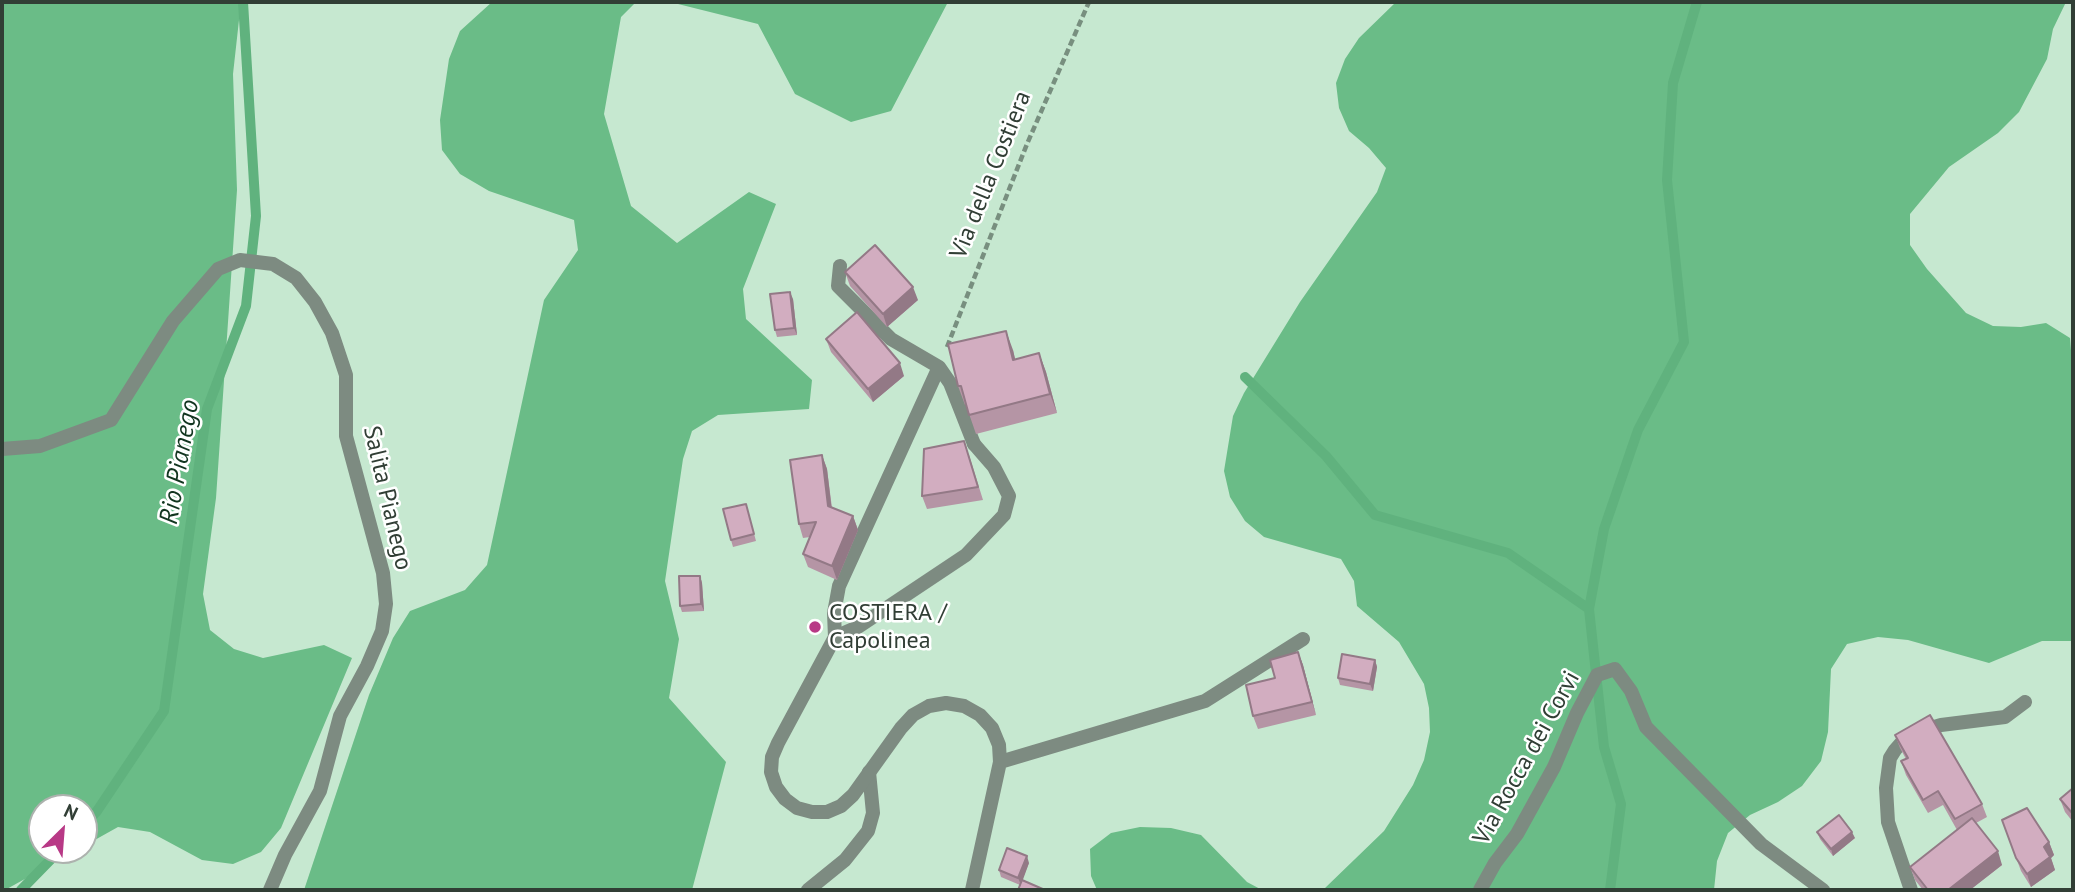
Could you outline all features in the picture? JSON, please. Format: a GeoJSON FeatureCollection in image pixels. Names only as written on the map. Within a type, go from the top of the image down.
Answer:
{"type":"FeatureCollection","features":[{"type":"Feature","properties":{"kind":"street","name":"Salita Pianego"},"geometry":{"type":"LineString","coordinates":[[2,449],[40,446],[111,420],[173,321],[218,269],[240,260],[273,264],[296,278],[315,302],[332,333],[346,375],[346,436],[383,573],[386,604],[382,631],[340,716],[320,791],[285,855],[270,890]]}},
{"type":"Feature","properties":{"kind":"street"},"geometry":{"type":"LineString","coordinates":[[835,637],[858,626],[966,555],[1004,515],[1009,496],[994,467],[974,444],[950,383],[939,367],[891,339],[838,286],[840,266]]}},
{"type":"Feature","properties":{"kind":"street"},"geometry":{"type":"LineString","coordinates":[[939,367],[839,586],[834,613],[835,637],[778,743],[772,757],[771,772],[776,787],[785,799],[797,808],[812,813],[827,811],[841,806],[853,795],[913,715],[929,706],[946,703],[964,706],[980,715],[992,728],[999,745],[1000,762],[972,890]]}},
{"type":"Feature","properties":{"kind":"street"},"geometry":{"type":"LineString","coordinates":[[1000,762],[1205,701],[1303,639]]}},
{"type":"Feature","properties":{"kind":"street","name":"Via Rocca dei Corvi"},"geometry":{"type":"LineString","coordinates":[[1480,890],[1495,863],[1517,834],[1554,766],[1597,675],[1615,668],[1631,691],[1646,727],[1761,844],[1823,890]]}},
{"type":"Feature","properties":{"kind":"street"},"geometry":{"type":"LineString","coordinates":[[1911,890],[1888,822],[1886,788],[1895,750],[1902,742],[1924,730],[1941,725],[2005,717],[2025,702]]}},
{"type":"Feature","properties":{"kind":"street"},"geometry":{"type":"LineString","coordinates":[[808,890],[845,860],[868,831],[873,813],[869,772]]}},
{"type":"Feature","properties":{"kind":"path","name":"Via della Costiera"},"geometry":{"type":"LineString","coordinates":[[939,367],[1027,144],[1089,2]]}},
{"type":"Feature","properties":{"kind":"green space"},"geometry":{"type":"Polygon","coordinates":[[[2,2],[241,2],[233,74],[237,190],[216,498],[203,594],[210,630],[234,649],[263,658],[324,645],[352,658],[281,828],[261,852],[233,864],[202,860],[150,832],[118,827],[98,838],[98,794],[28,794],[28,864],[52,864],[2,890],[2,2]]]}},
{"type":"Feature","properties":{"kind":"green space"},"geometry":{"type":"Polygon","coordinates":[[[492,2],[636,2],[621,17],[604,114],[631,206],[677,243],[749,192],[776,204],[743,289],[746,319],[812,380],[809,409],[718,415],[692,431],[683,459],[665,581],[679,639],[669,698],[726,762],[692,890],[304,890],[369,695],[393,638],[410,611],[465,590],[487,565],[544,300],[578,250],[574,220],[489,191],[460,174],[442,150],[440,120],[449,59],[460,31],[492,2]]]}},
{"type":"Feature","properties":{"kind":"green space"},"geometry":{"type":"Polygon","coordinates":[[[670,2],[948,2],[891,111],[851,122],[795,94],[758,24],[670,2]]]}},
{"type":"Feature","properties":{"kind":"green space"},"geometry":{"type":"Polygon","coordinates":[[[1396,2],[2066,2],[2053,29],[2047,59],[2019,112],[1998,133],[1949,167],[1910,214],[1910,245],[1927,269],[1966,313],[1993,326],[2021,327],[2046,323],[2070,338],[2073,375],[2073,641],[2042,641],[1989,663],[1908,640],[1878,637],[1847,644],[1831,669],[1828,732],[1821,761],[1802,786],[1778,802],[1750,815],[1728,833],[1717,861],[1714,890],[1319,890],[1325,888],[1384,831],[1413,785],[1424,760],[1430,732],[1424,684],[1399,642],[1357,606],[1354,581],[1341,559],[1264,537],[1245,521],[1230,497],[1224,471],[1233,416],[1244,393],[1300,302],[1377,192],[1386,168],[1369,148],[1349,131],[1339,108],[1336,83],[1345,59],[1359,38],[1396,2]]]}},
{"type":"Feature","properties":{"kind":"green space"},"geometry":{"type":"Polygon","coordinates":[[[1140,827],[1171,828],[1201,835],[1247,882],[1262,890],[1097,890],[1091,876],[1090,849],[1111,833],[1140,827]]]}},
{"type":"Feature","properties":{"kind":"building"},"geometry":{"type":"Polygon","coordinates":[[[875,245],[913,287],[883,314],[845,272],[875,245]]]}},
{"type":"Feature","properties":{"kind":"building"},"geometry":{"type":"Polygon","coordinates":[[[790,292],[794,328],[775,330],[770,294],[790,292]]]}},
{"type":"Feature","properties":{"kind":"building"},"geometry":{"type":"Polygon","coordinates":[[[857,312],[900,363],[868,389],[826,339],[857,312]]]}},
{"type":"Feature","properties":{"kind":"building"},"geometry":{"type":"Polygon","coordinates":[[[1006,331],[1013,360],[1039,353],[1050,394],[969,415],[961,386],[958,386],[948,344],[1006,331]]]}},
{"type":"Feature","properties":{"kind":"building"},"geometry":{"type":"Polygon","coordinates":[[[964,441],[978,487],[922,496],[924,449],[964,441]]]}},
{"type":"Feature","properties":{"kind":"building"},"geometry":{"type":"Polygon","coordinates":[[[822,455],[828,506],[853,516],[832,566],[803,554],[816,522],[799,524],[790,460],[822,455]]]}},
{"type":"Feature","properties":{"kind":"building"},"geometry":{"type":"Polygon","coordinates":[[[746,504],[754,534],[731,540],[723,509],[746,504]]]}},
{"type":"Feature","properties":{"kind":"building"},"geometry":{"type":"Polygon","coordinates":[[[679,576],[700,576],[701,604],[680,606],[679,576]]]}},
{"type":"Feature","properties":{"kind":"building"},"geometry":{"type":"Polygon","coordinates":[[[1298,652],[1312,702],[1253,716],[1246,685],[1275,678],[1270,660],[1298,652]]]}},
{"type":"Feature","properties":{"kind":"building"},"geometry":{"type":"Polygon","coordinates":[[[1342,654],[1375,660],[1370,684],[1338,678],[1342,654]]]}},
{"type":"Feature","properties":{"kind":"building"},"geometry":{"type":"Polygon","coordinates":[[[1930,715],[1982,804],[1955,819],[1938,791],[1923,800],[1901,761],[1908,758],[1895,735],[1930,715]]]}},
{"type":"Feature","properties":{"kind":"building"},"geometry":{"type":"Polygon","coordinates":[[[2073,788],[2073,814],[2060,799],[2073,788]]]}},
{"type":"Feature","properties":{"kind":"building"},"geometry":{"type":"Polygon","coordinates":[[[2027,808],[2049,842],[2044,847],[2050,857],[2027,874],[2016,858],[2002,820],[2027,808]]]}},
{"type":"Feature","properties":{"kind":"building"},"geometry":{"type":"Polygon","coordinates":[[[1839,815],[1852,832],[1831,849],[1817,832],[1839,815]]]}},
{"type":"Feature","properties":{"kind":"building"},"geometry":{"type":"Polygon","coordinates":[[[1972,818],[1998,851],[1948,890],[1928,890],[1910,867],[1972,818]]]}},
{"type":"Feature","properties":{"kind":"building"},"geometry":{"type":"Polygon","coordinates":[[[1007,848],[1027,856],[1018,878],[999,870],[1007,848]]]}},
{"type":"Feature","properties":{"kind":"building"},"geometry":{"type":"Polygon","coordinates":[[[1022,880],[1045,890],[1018,890],[1022,880]]]}},
{"type":"Feature","properties":{"kind":"waterway","name":"Rio Pianego"},"geometry":{"type":"LineString","coordinates":[[98,810],[164,711],[207,409],[246,306],[256,216],[243,2]]}},
{"type":"Feature","properties":{"kind":"waterway"},"geometry":{"type":"LineString","coordinates":[[1610,890],[1621,804],[1604,747],[1589,609],[1604,529],[1638,430],[1684,342],[1667,180],[1673,83],[1697,2]]}},
{"type":"Feature","properties":{"kind":"waterway"},"geometry":{"type":"LineString","coordinates":[[1245,377],[1326,456],[1375,515],[1508,553],[1589,609]]}},
{"type":"Feature","properties":{"kind":"waterway","name":"Rio Pianego"},"geometry":{"type":"LineString","coordinates":[[21,890],[46,864]]}},
{"type":"Feature","properties":{"kind":"place","name":"COSTIERA / Capolinea"},"geometry":{"type":"Point","coordinates":[815,627]}}]}
